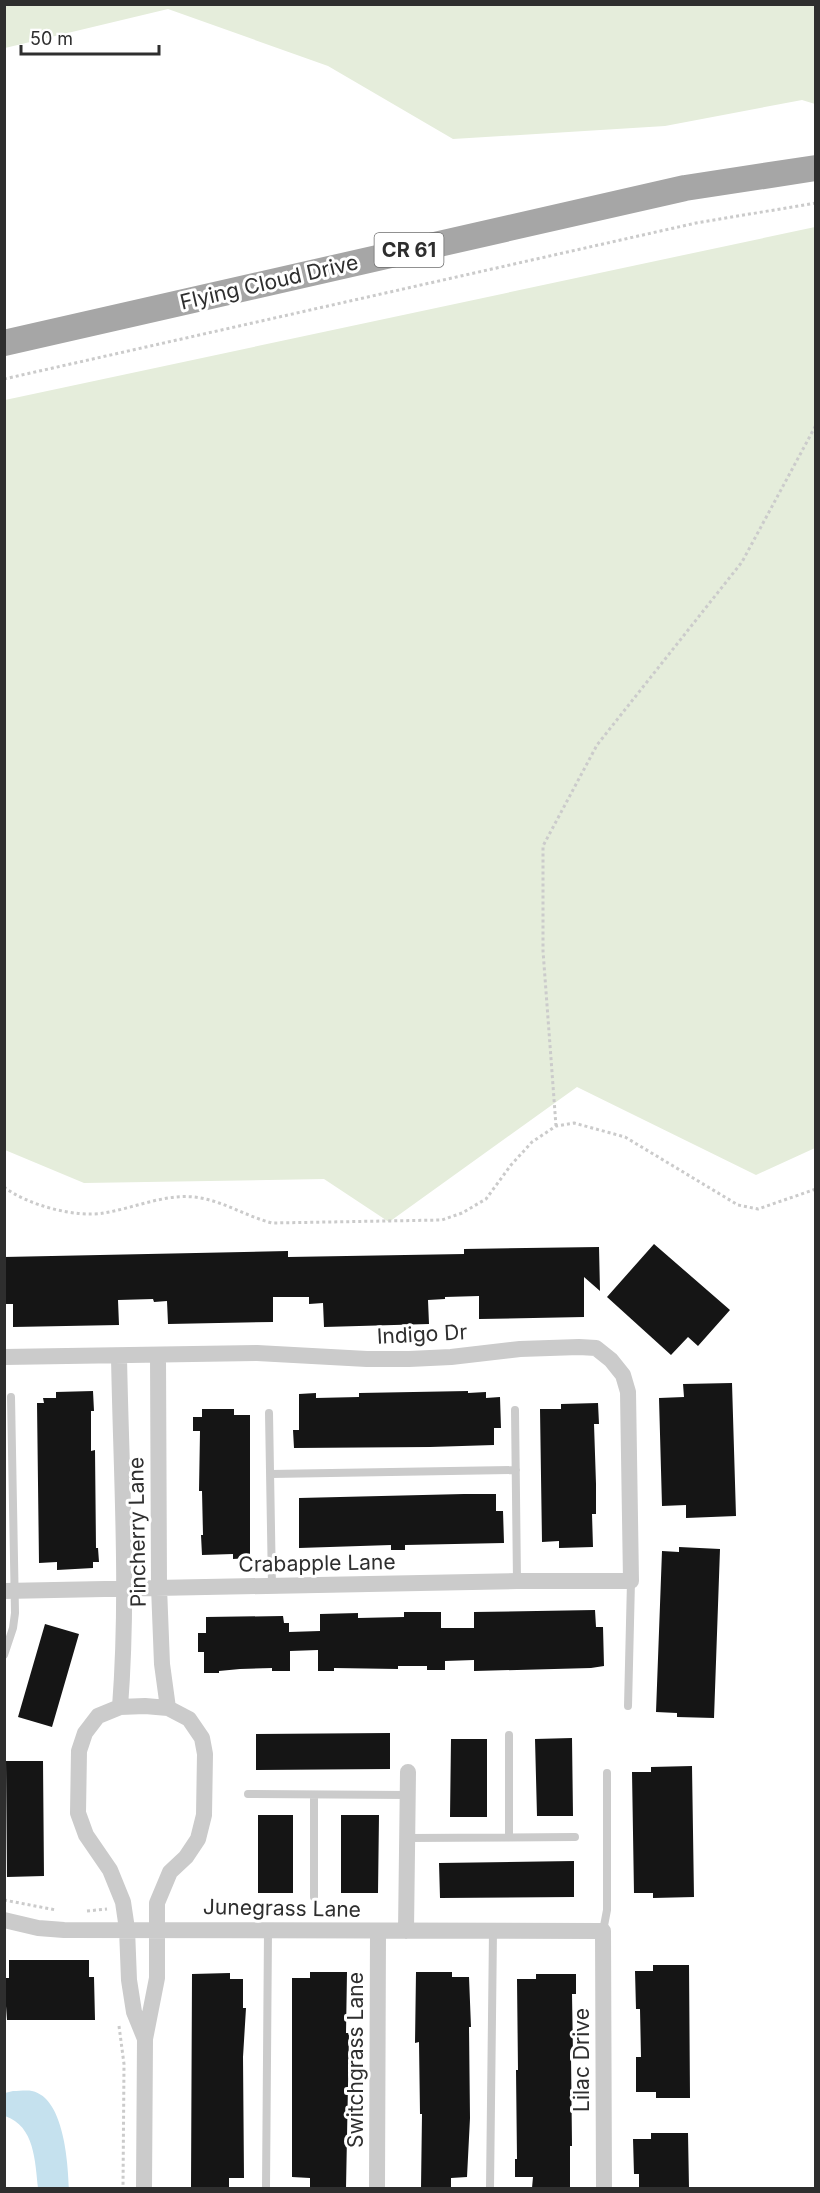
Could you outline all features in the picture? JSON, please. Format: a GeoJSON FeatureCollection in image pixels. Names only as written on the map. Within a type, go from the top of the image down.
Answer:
{"type":"FeatureCollection","features":[{"type":"Feature","properties":{"kind":"main road","name":"Flying Cloud Drive"},"geometry":{"type":"LineString","coordinates":[[4,343],[685,188],[816,168]]}},
{"type":"Feature","properties":{"kind":"street","name":"Indigo Dr"},"geometry":{"type":"LineString","coordinates":[[4,1356],[257,1353],[409,1359],[520,1349],[596,1348],[611,1359],[623,1375],[628,1392],[631,1581]]}},
{"type":"Feature","properties":{"kind":"street","name":"Pincherry Lane"},"geometry":{"type":"LineString","coordinates":[[158,1355],[159,1587],[162,1664],[168,1708]]}},
{"type":"Feature","properties":{"kind":"street","name":"Pincherry Lane"},"geometry":{"type":"LineString","coordinates":[[119,1356],[124,1588],[120,1707]]}},
{"type":"Feature","properties":{"kind":"street","name":"Crabapple Lane"},"geometry":{"type":"LineString","coordinates":[[10,1591],[518,1581],[631,1581]]}},
{"type":"Feature","properties":{"kind":"street"},"geometry":{"type":"LineString","coordinates":[[144,2188],[145,2039],[157,1978],[157,1904],[170,1872],[186,1857],[198,1839],[204,1815],[205,1754],[202,1738],[189,1719],[168,1708],[120,1707],[98,1716],[85,1733],[79,1751],[78,1813],[86,1835],[110,1870],[123,1902],[134,2012],[145,2039]]}},
{"type":"Feature","properties":{"kind":"street"},"geometry":{"type":"LineString","coordinates":[[406,1931],[408,1772]]}},
{"type":"Feature","properties":{"kind":"street","name":"Junegrass Lane"},"geometry":{"type":"LineString","coordinates":[[4,1920],[38,1928],[64,1930],[603,1931]]}},
{"type":"Feature","properties":{"kind":"street","name":"Lilac Drive"},"geometry":{"type":"LineString","coordinates":[[603,1931],[603,2188]]}},
{"type":"Feature","properties":{"kind":"street","name":"Switchgrass Lane"},"geometry":{"type":"LineString","coordinates":[[377,2188],[378,1932]]}},
{"type":"Feature","properties":{"kind":"lane"},"geometry":{"type":"LineString","coordinates":[[4,1655],[13,1628],[10,1591],[11,1397]]}},
{"type":"Feature","properties":{"kind":"lane"},"geometry":{"type":"LineString","coordinates":[[514,1410],[518,1581]]}},
{"type":"Feature","properties":{"kind":"lane"},"geometry":{"type":"LineString","coordinates":[[269,1413],[272,1586]]}},
{"type":"Feature","properties":{"kind":"lane"},"geometry":{"type":"LineString","coordinates":[[270,1474],[516,1470]]}},
{"type":"Feature","properties":{"kind":"lane"},"geometry":{"type":"LineString","coordinates":[[628,1706],[631,1581]]}},
{"type":"Feature","properties":{"kind":"lane"},"geometry":{"type":"LineString","coordinates":[[509,1735],[509,1837]]}},
{"type":"Feature","properties":{"kind":"lane"},"geometry":{"type":"LineString","coordinates":[[603,1931],[607,1910],[607,1773]]}},
{"type":"Feature","properties":{"kind":"lane"},"geometry":{"type":"LineString","coordinates":[[248,1794],[408,1795]]}},
{"type":"Feature","properties":{"kind":"lane","name":"Junegrass Lane"},"geometry":{"type":"LineString","coordinates":[[314,1795],[314,1897]]}},
{"type":"Feature","properties":{"kind":"lane"},"geometry":{"type":"LineString","coordinates":[[408,1838],[575,1837]]}},
{"type":"Feature","properties":{"kind":"lane"},"geometry":{"type":"LineString","coordinates":[[266,2188],[268,1931]]}},
{"type":"Feature","properties":{"kind":"lane"},"geometry":{"type":"LineString","coordinates":[[490,2188],[493,1931]]}},
{"type":"Feature","properties":{"kind":"path"},"geometry":{"type":"LineString","coordinates":[[4,380],[696,222],[816,203]]}},
{"type":"Feature","properties":{"kind":"path"},"geometry":{"type":"LineString","coordinates":[[556,1126],[543,951],[543,846],[597,745],[742,561],[816,425]]}},
{"type":"Feature","properties":{"kind":"path"},"geometry":{"type":"LineString","coordinates":[[4,1187],[14,1195],[32,1203],[79,1213],[102,1214],[169,1198],[192,1197],[213,1201],[256,1219],[272,1223],[442,1220],[462,1213],[486,1198],[532,1142],[556,1126],[574,1123],[625,1137],[738,1204],[758,1209],[816,1189]]}},
{"type":"Feature","properties":{"kind":"path"},"geometry":{"type":"LineString","coordinates":[[4,1900],[63,1911]]}},
{"type":"Feature","properties":{"kind":"path"},"geometry":{"type":"LineString","coordinates":[[80,1911],[108,1909],[109,1929]]}},
{"type":"Feature","properties":{"kind":"path"},"geometry":{"type":"LineString","coordinates":[[119,2021],[124,2064],[123,2188]]}},
{"type":"Feature","properties":{"kind":"green space"},"geometry":{"type":"Polygon","coordinates":[[[4,5],[815,5],[815,104],[802,100],[665,126],[453,139],[328,66],[168,9],[5,48],[4,5]]]}},
{"type":"Feature","properties":{"kind":"green space"},"geometry":{"type":"Polygon","coordinates":[[[815,227],[815,1148],[756,1175],[577,1087],[389,1222],[324,1179],[84,1183],[5,1150],[5,400],[815,227]]]}},
{"type":"Feature","properties":{"kind":"water"},"geometry":{"type":"Polygon","coordinates":[[[32,2091],[43,2096],[51,2105],[62,2132],[69,2188],[38,2188],[34,2156],[28,2136],[15,2121],[5,2116],[5,2093],[32,2091]]]}},
{"type":"Feature","properties":{"kind":"building"},"geometry":{"type":"Polygon","coordinates":[[[654,1244],[730,1310],[698,1346],[688,1337],[671,1355],[607,1297],[654,1244]]]}},
{"type":"Feature","properties":{"kind":"building"},"geometry":{"type":"Polygon","coordinates":[[[599,1247],[600,1291],[584,1277],[584,1317],[479,1319],[479,1296],[445,1297],[445,1299],[428,1300],[429,1324],[324,1327],[323,1303],[309,1304],[309,1297],[273,1297],[273,1322],[168,1324],[167,1301],[154,1302],[153,1299],[118,1300],[119,1325],[13,1327],[13,1304],[4,1304],[4,1257],[288,1251],[288,1257],[464,1254],[464,1249],[599,1247]]]}},
{"type":"Feature","properties":{"kind":"building"},"geometry":{"type":"Polygon","coordinates":[[[732,1383],[736,1516],[686,1518],[686,1505],[662,1506],[659,1398],[684,1397],[683,1384],[732,1383]]]}},
{"type":"Feature","properties":{"kind":"building"},"geometry":{"type":"Polygon","coordinates":[[[93,1391],[91,1451],[95,1450],[96,1548],[98,1548],[99,1562],[93,1562],[93,1568],[57,1570],[57,1562],[39,1563],[37,1403],[44,1403],[43,1398],[56,1398],[56,1392],[93,1391]]]}},
{"type":"Feature","properties":{"kind":"building"},"geometry":{"type":"Polygon","coordinates":[[[468,1391],[468,1393],[486,1392],[486,1398],[500,1397],[501,1428],[494,1428],[494,1445],[294,1448],[293,1430],[299,1430],[299,1394],[316,1393],[316,1398],[359,1397],[359,1393],[468,1391]]]}},
{"type":"Feature","properties":{"kind":"building"},"geometry":{"type":"Polygon","coordinates":[[[598,1403],[599,1424],[594,1424],[596,1514],[592,1514],[593,1547],[559,1548],[559,1541],[542,1542],[540,1409],[561,1409],[561,1404],[598,1403]]]}},
{"type":"Feature","properties":{"kind":"building"},"geometry":{"type":"Polygon","coordinates":[[[202,1409],[234,1409],[234,1415],[250,1415],[250,1558],[233,1559],[233,1554],[202,1555],[202,1491],[199,1491],[200,1431],[193,1431],[193,1417],[202,1417],[202,1409]]]}},
{"type":"Feature","properties":{"kind":"building"},"geometry":{"type":"Polygon","coordinates":[[[496,1494],[496,1511],[503,1511],[504,1543],[405,1545],[405,1550],[391,1550],[391,1545],[299,1548],[299,1498],[496,1494]]]}},
{"type":"Feature","properties":{"kind":"building"},"geometry":{"type":"Polygon","coordinates":[[[679,1547],[720,1549],[714,1718],[677,1717],[677,1713],[656,1712],[662,1551],[679,1552],[679,1547]]]}},
{"type":"Feature","properties":{"kind":"building"},"geometry":{"type":"Polygon","coordinates":[[[595,1610],[596,1627],[603,1627],[604,1666],[591,1668],[474,1671],[474,1660],[445,1661],[445,1670],[427,1670],[427,1666],[398,1666],[398,1669],[334,1668],[334,1671],[318,1671],[318,1650],[290,1651],[290,1671],[272,1671],[272,1668],[204,1673],[204,1652],[198,1652],[198,1633],[206,1633],[206,1617],[283,1616],[284,1623],[289,1623],[289,1632],[320,1631],[320,1614],[358,1613],[358,1618],[404,1617],[404,1612],[441,1612],[441,1628],[474,1628],[474,1612],[595,1610]]]}},
{"type":"Feature","properties":{"kind":"building"},"geometry":{"type":"Polygon","coordinates":[[[45,1624],[79,1634],[52,1727],[18,1717],[45,1624]]]}},
{"type":"Feature","properties":{"kind":"building"},"geometry":{"type":"Polygon","coordinates":[[[390,1733],[390,1769],[256,1770],[256,1734],[390,1733]]]}},
{"type":"Feature","properties":{"kind":"building"},"geometry":{"type":"Polygon","coordinates":[[[572,1738],[573,1816],[537,1816],[535,1739],[572,1738]]]}},
{"type":"Feature","properties":{"kind":"building"},"geometry":{"type":"Polygon","coordinates":[[[451,1739],[487,1739],[487,1817],[450,1817],[451,1739]]]}},
{"type":"Feature","properties":{"kind":"building"},"geometry":{"type":"Polygon","coordinates":[[[6,1761],[43,1761],[44,1876],[7,1877],[6,1761]]]}},
{"type":"Feature","properties":{"kind":"building"},"geometry":{"type":"Polygon","coordinates":[[[692,1766],[694,1897],[653,1898],[653,1893],[634,1893],[632,1772],[651,1772],[651,1767],[692,1766]]]}},
{"type":"Feature","properties":{"kind":"building"},"geometry":{"type":"Polygon","coordinates":[[[258,1815],[293,1815],[293,1893],[258,1893],[258,1815]]]}},
{"type":"Feature","properties":{"kind":"building"},"geometry":{"type":"Polygon","coordinates":[[[341,1815],[379,1815],[378,1893],[341,1893],[341,1815]]]}},
{"type":"Feature","properties":{"kind":"building"},"geometry":{"type":"Polygon","coordinates":[[[574,1861],[574,1897],[440,1898],[439,1863],[574,1861]]]}},
{"type":"Feature","properties":{"kind":"building"},"geometry":{"type":"Polygon","coordinates":[[[9,1960],[89,1960],[89,1977],[94,1977],[95,2020],[7,2020],[4,1978],[9,1978],[9,1960]]]}},
{"type":"Feature","properties":{"kind":"building"},"geometry":{"type":"Polygon","coordinates":[[[653,1965],[689,1965],[690,2098],[656,2098],[656,2092],[636,2092],[636,2057],[641,2057],[640,2009],[636,2009],[635,1971],[653,1971],[653,1965]]]}},
{"type":"Feature","properties":{"kind":"building"},"geometry":{"type":"Polygon","coordinates":[[[310,1972],[347,1972],[346,2033],[349,2033],[346,2188],[310,2188],[310,2178],[292,2177],[292,1978],[310,1978],[310,1972]]]}},
{"type":"Feature","properties":{"kind":"building"},"geometry":{"type":"Polygon","coordinates":[[[416,1972],[452,1972],[452,1977],[469,1977],[471,2027],[469,2027],[470,2118],[467,2177],[451,2178],[451,2188],[421,2188],[422,2114],[420,2114],[419,2042],[415,2043],[416,1972]]]}},
{"type":"Feature","properties":{"kind":"building"},"geometry":{"type":"Polygon","coordinates":[[[230,1973],[230,1979],[243,1979],[243,2008],[246,2008],[243,2057],[244,2178],[229,2178],[229,2188],[191,2188],[192,1974],[230,1973]]]}},
{"type":"Feature","properties":{"kind":"building"},"geometry":{"type":"Polygon","coordinates":[[[536,1974],[576,1974],[576,1994],[572,1994],[570,2188],[532,2188],[533,2177],[515,2177],[515,2159],[517,2159],[516,2070],[518,2070],[517,1979],[536,1979],[536,1974]]]}},
{"type":"Feature","properties":{"kind":"building"},"geometry":{"type":"Polygon","coordinates":[[[651,2133],[688,2133],[689,2188],[639,2188],[639,2174],[634,2174],[633,2139],[651,2139],[651,2133]]]}}]}
